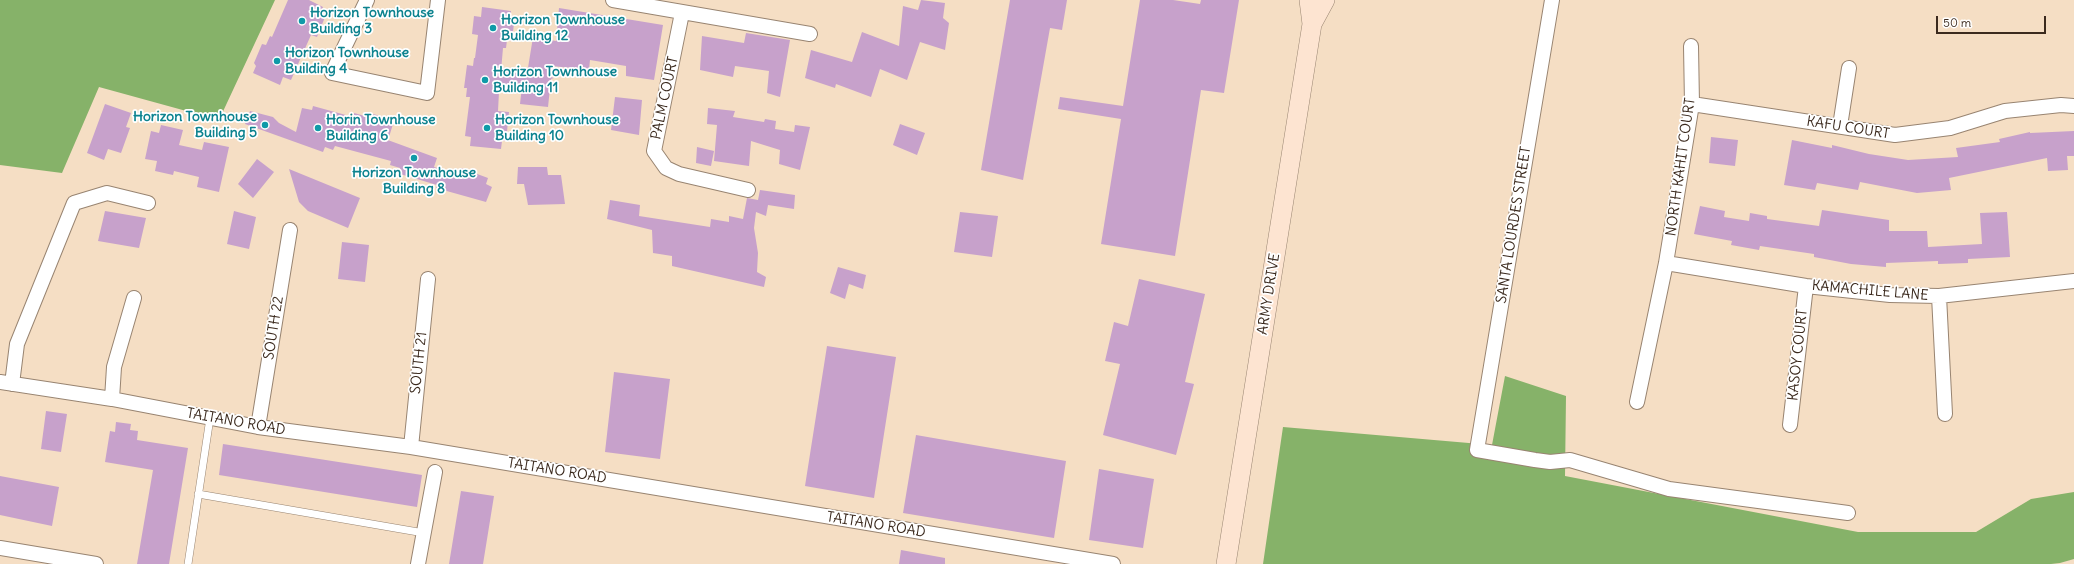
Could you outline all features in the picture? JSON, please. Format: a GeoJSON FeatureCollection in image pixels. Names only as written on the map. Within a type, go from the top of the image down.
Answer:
{"type":"FeatureCollection","features":[{"type":"Feature","properties":{"kind":"main road","name":"ARMY DRIVE"},"geometry":{"type":"LineString","coordinates":[[1226,564],[1312,24],[1309,0]]}},
{"type":"Feature","properties":{"kind":"main road","name":"ARMY DRIVE"},"geometry":{"type":"LineString","coordinates":[[1312,24],[1325,0]]}},
{"type":"Feature","properties":{"kind":"street"},"geometry":{"type":"LineString","coordinates":[[367,0],[332,73],[427,93],[438,0]]}},
{"type":"Feature","properties":{"kind":"street"},"geometry":{"type":"LineString","coordinates":[[613,0],[810,34]]}},
{"type":"Feature","properties":{"kind":"street","name":"SANTA LOURDES STREET"},"geometry":{"type":"LineString","coordinates":[[1552,0],[1477,450],[1550,462],[1570,460],[1669,489],[1848,512]]}},
{"type":"Feature","properties":{"kind":"street","name":"PALM COURT"},"geometry":{"type":"LineString","coordinates":[[682,13],[654,151],[666,168],[679,174],[748,190]]}},
{"type":"Feature","properties":{"kind":"street","name":"NORTH KAHIT COURT"},"geometry":{"type":"LineString","coordinates":[[1637,402],[1666,263],[1692,104],[1691,46]]}},
{"type":"Feature","properties":{"kind":"street"},"geometry":{"type":"LineString","coordinates":[[1840,126],[1849,68]]}},
{"type":"Feature","properties":{"kind":"street","name":"KAFU COURT"},"geometry":{"type":"LineString","coordinates":[[1692,104],[1895,135],[1950,128],[2005,111],[2074,106]]}},
{"type":"Feature","properties":{"kind":"street"},"geometry":{"type":"LineString","coordinates":[[6,383],[17,344],[74,203],[107,193],[148,203]]}},
{"type":"Feature","properties":{"kind":"street","name":"SOUTH 22"},"geometry":{"type":"LineString","coordinates":[[258,427],[290,230]]}},
{"type":"Feature","properties":{"kind":"street","name":"KAMACHILE LANE"},"geometry":{"type":"LineString","coordinates":[[1666,263],[1806,286],[1890,295],[1939,296],[2074,281]]}},
{"type":"Feature","properties":{"kind":"street","name":"SOUTH 21"},"geometry":{"type":"LineString","coordinates":[[411,447],[428,279]]}},
{"type":"Feature","properties":{"kind":"street","name":"KASOY COURT"},"geometry":{"type":"LineString","coordinates":[[1790,424],[1806,286]]}},
{"type":"Feature","properties":{"kind":"street"},"geometry":{"type":"LineString","coordinates":[[1939,296],[1945,414]]}},
{"type":"Feature","properties":{"kind":"street"},"geometry":{"type":"LineString","coordinates":[[112,399],[114,367],[134,298]]}},
{"type":"Feature","properties":{"kind":"street","name":"TAITANO ROAD"},"geometry":{"type":"LineString","coordinates":[[6,383],[112,399],[258,427],[411,447],[1112,564]]}},
{"type":"Feature","properties":{"kind":"street"},"geometry":{"type":"LineString","coordinates":[[418,564],[435,472]]}},
{"type":"Feature","properties":{"kind":"street"},"geometry":{"type":"LineString","coordinates":[[0,548],[96,564]]}},
{"type":"Feature","properties":{"kind":"lane"},"geometry":{"type":"LineString","coordinates":[[188,564],[210,418]]}},
{"type":"Feature","properties":{"kind":"lane"},"geometry":{"type":"LineString","coordinates":[[198,494],[424,532]]}},
{"type":"Feature","properties":{"kind":"green space"},"geometry":{"type":"Polygon","coordinates":[[[0,0],[275,0],[219,120],[99,87],[62,173],[0,165],[0,0]]]}},
{"type":"Feature","properties":{"kind":"green space"},"geometry":{"type":"Polygon","coordinates":[[[1505,376],[1566,396],[1565,476],[1858,532],[1976,532],[2031,499],[2074,492],[2074,559],[2051,564],[1263,564],[1283,427],[1492,445],[1505,376]]]}},
{"type":"Feature","properties":{"kind":"building"},"geometry":{"type":"Polygon","coordinates":[[[288,0],[309,0],[323,7],[320,15],[325,17],[317,37],[311,35],[291,80],[283,77],[280,85],[253,73],[256,66],[254,63],[262,44],[266,45],[270,36],[272,37],[288,0]]]}},
{"type":"Feature","properties":{"kind":"building"},"geometry":{"type":"Polygon","coordinates":[[[921,0],[945,3],[943,18],[949,23],[945,50],[920,42],[907,80],[880,69],[871,97],[836,84],[835,88],[805,78],[811,50],[852,62],[862,32],[899,46],[903,6],[918,10],[921,0]]]}},
{"type":"Feature","properties":{"kind":"building"},"geometry":{"type":"Polygon","coordinates":[[[1010,0],[1067,0],[1062,30],[1050,28],[1023,180],[981,170],[1010,0]]]}},
{"type":"Feature","properties":{"kind":"building"},"geometry":{"type":"Polygon","coordinates":[[[1140,0],[1173,0],[1200,4],[1201,0],[1239,0],[1224,93],[1201,90],[1175,256],[1101,244],[1121,119],[1058,109],[1060,97],[1123,106],[1140,0]]]}},
{"type":"Feature","properties":{"kind":"building"},"geometry":{"type":"Polygon","coordinates":[[[482,7],[511,11],[510,21],[514,23],[512,41],[507,40],[506,48],[503,48],[501,71],[527,74],[533,37],[556,41],[559,8],[663,25],[654,80],[626,76],[626,66],[590,60],[589,70],[552,66],[551,77],[554,78],[551,79],[548,107],[520,104],[522,86],[499,92],[498,111],[509,112],[506,141],[502,141],[501,149],[470,146],[471,137],[465,136],[470,97],[466,97],[467,88],[464,88],[467,65],[473,66],[475,58],[478,35],[472,34],[474,16],[481,17],[482,7]]]}},
{"type":"Feature","properties":{"kind":"building"},"geometry":{"type":"Polygon","coordinates":[[[746,33],[790,40],[780,97],[767,93],[769,71],[735,66],[733,77],[700,70],[702,36],[744,43],[746,33]]]}},
{"type":"Feature","properties":{"kind":"building"},"geometry":{"type":"Polygon","coordinates":[[[615,97],[642,100],[639,135],[611,130],[615,97]]]}},
{"type":"Feature","properties":{"kind":"building"},"geometry":{"type":"Polygon","coordinates":[[[105,104],[131,113],[126,127],[130,128],[121,153],[108,149],[104,160],[87,153],[105,104]]]}},
{"type":"Feature","properties":{"kind":"building"},"geometry":{"type":"Polygon","coordinates":[[[313,106],[353,117],[354,113],[365,116],[366,112],[384,117],[383,121],[393,124],[389,137],[386,136],[385,139],[437,158],[434,167],[458,174],[461,168],[488,178],[486,184],[492,187],[486,202],[436,188],[437,185],[400,174],[400,168],[390,165],[391,161],[335,146],[333,150],[325,147],[323,152],[245,124],[250,111],[273,117],[279,123],[296,132],[302,108],[312,110],[313,106]]]}},
{"type":"Feature","properties":{"kind":"building"},"geometry":{"type":"Polygon","coordinates":[[[708,108],[735,111],[733,117],[764,122],[765,119],[776,121],[775,129],[794,132],[795,125],[810,127],[800,170],[779,164],[780,150],[751,141],[749,166],[714,161],[717,125],[707,124],[708,108]]]}},
{"type":"Feature","properties":{"kind":"building"},"geometry":{"type":"Polygon","coordinates":[[[900,124],[925,133],[917,155],[893,145],[900,124]]]}},
{"type":"Feature","properties":{"kind":"building"},"geometry":{"type":"Polygon","coordinates":[[[161,125],[183,130],[179,145],[202,150],[204,142],[229,147],[219,192],[197,187],[199,177],[174,171],[173,175],[155,171],[157,161],[145,159],[151,131],[159,133],[161,125]]]}},
{"type":"Feature","properties":{"kind":"building"},"geometry":{"type":"Polygon","coordinates":[[[2074,131],[2074,156],[2067,156],[2068,170],[2048,171],[2047,158],[1949,178],[1951,190],[1917,193],[1860,182],[1858,190],[1817,183],[1815,190],[1784,185],[1792,140],[1832,148],[1832,145],[1869,154],[1908,160],[1958,157],[1956,148],[2000,142],[1999,139],[2030,132],[2074,131]]]}},
{"type":"Feature","properties":{"kind":"building"},"geometry":{"type":"Polygon","coordinates":[[[1711,137],[1738,140],[1735,166],[1709,163],[1711,137]]]}},
{"type":"Feature","properties":{"kind":"building"},"geometry":{"type":"Polygon","coordinates":[[[697,147],[714,151],[711,166],[696,163],[697,147]]]}},
{"type":"Feature","properties":{"kind":"building"},"geometry":{"type":"Polygon","coordinates":[[[257,159],[274,172],[253,198],[238,184],[257,159]]]}},
{"type":"Feature","properties":{"kind":"building"},"geometry":{"type":"Polygon","coordinates":[[[518,167],[547,167],[548,175],[561,175],[565,204],[528,205],[524,184],[517,184],[518,167]]]}},
{"type":"Feature","properties":{"kind":"building"},"geometry":{"type":"Polygon","coordinates":[[[289,169],[360,198],[348,228],[308,211],[299,202],[289,169]]]}},
{"type":"Feature","properties":{"kind":"building"},"geometry":{"type":"Polygon","coordinates":[[[760,190],[795,195],[794,209],[768,205],[766,216],[756,212],[754,228],[758,253],[757,272],[766,277],[764,287],[672,266],[672,256],[653,253],[652,230],[607,219],[610,200],[640,205],[639,216],[710,227],[711,219],[729,222],[729,216],[743,219],[747,198],[758,200],[760,190]]]}},
{"type":"Feature","properties":{"kind":"building"},"geometry":{"type":"Polygon","coordinates":[[[1700,206],[1725,211],[1724,217],[1749,221],[1750,213],[1767,216],[1767,219],[1819,226],[1822,210],[1889,220],[1889,231],[1927,231],[1928,247],[1982,244],[1980,213],[2007,212],[2010,257],[1968,259],[1968,263],[1938,264],[1938,261],[1886,263],[1886,267],[1851,264],[1814,257],[1814,254],[1760,246],[1759,250],[1731,245],[1732,241],[1694,234],[1700,206]]]}},
{"type":"Feature","properties":{"kind":"building"},"geometry":{"type":"Polygon","coordinates":[[[105,211],[146,218],[139,248],[98,241],[105,211]]]}},
{"type":"Feature","properties":{"kind":"building"},"geometry":{"type":"Polygon","coordinates":[[[234,211],[256,217],[249,249],[227,244],[234,211]]]}},
{"type":"Feature","properties":{"kind":"building"},"geometry":{"type":"Polygon","coordinates":[[[960,212],[998,216],[992,257],[954,252],[960,212]]]}},
{"type":"Feature","properties":{"kind":"building"},"geometry":{"type":"Polygon","coordinates":[[[342,242],[369,245],[365,282],[338,279],[342,242]]]}},
{"type":"Feature","properties":{"kind":"building"},"geometry":{"type":"Polygon","coordinates":[[[838,267],[866,275],[863,289],[849,284],[845,299],[830,293],[838,267]]]}},
{"type":"Feature","properties":{"kind":"building"},"geometry":{"type":"Polygon","coordinates":[[[1139,279],[1205,294],[1185,382],[1194,384],[1176,455],[1103,435],[1120,364],[1105,361],[1114,322],[1128,326],[1139,279]]]}},
{"type":"Feature","properties":{"kind":"building"},"geometry":{"type":"Polygon","coordinates":[[[827,346],[896,357],[874,498],[805,486],[827,346]]]}},
{"type":"Feature","properties":{"kind":"building"},"geometry":{"type":"Polygon","coordinates":[[[614,372],[670,379],[660,459],[605,452],[614,372]]]}},
{"type":"Feature","properties":{"kind":"building"},"geometry":{"type":"Polygon","coordinates":[[[46,411],[67,414],[61,452],[41,449],[46,411]]]}},
{"type":"Feature","properties":{"kind":"building"},"geometry":{"type":"Polygon","coordinates":[[[116,422],[131,424],[130,430],[138,431],[137,440],[188,448],[169,564],[137,564],[153,470],[105,462],[110,431],[115,432],[116,422]]]}},
{"type":"Feature","properties":{"kind":"building"},"geometry":{"type":"Polygon","coordinates":[[[916,435],[1066,461],[1054,538],[903,513],[916,435]]]}},
{"type":"Feature","properties":{"kind":"building"},"geometry":{"type":"Polygon","coordinates":[[[223,444],[422,475],[417,507],[219,475],[223,444]]]}},
{"type":"Feature","properties":{"kind":"building"},"geometry":{"type":"Polygon","coordinates":[[[1099,469],[1154,479],[1143,548],[1089,540],[1099,469]]]}},
{"type":"Feature","properties":{"kind":"building"},"geometry":{"type":"Polygon","coordinates":[[[0,476],[59,487],[52,526],[0,515],[0,476]]]}},
{"type":"Feature","properties":{"kind":"building"},"geometry":{"type":"Polygon","coordinates":[[[461,491],[494,496],[483,564],[449,564],[461,491]]]}},
{"type":"Feature","properties":{"kind":"building"},"geometry":{"type":"Polygon","coordinates":[[[901,550],[945,558],[945,564],[899,564],[901,550]]]}},
{"type":"Feature","properties":{"kind":"place","name":"Horizon Townhouse Building 3"},"geometry":{"type":"Point","coordinates":[302,21]}},
{"type":"Feature","properties":{"kind":"place","name":"Horizon Townhouse Building 12"},"geometry":{"type":"Point","coordinates":[493,28]}},
{"type":"Feature","properties":{"kind":"place","name":"Horizon Townhouse Building 4"},"geometry":{"type":"Point","coordinates":[277,61]}},
{"type":"Feature","properties":{"kind":"place","name":"Horizon Townhouse Building 11"},"geometry":{"type":"Point","coordinates":[485,80]}},
{"type":"Feature","properties":{"kind":"place","name":"Horizon Townhouse Building 5"},"geometry":{"type":"Point","coordinates":[265,125]}},
{"type":"Feature","properties":{"kind":"place","name":"Horin Townhouse Building 6"},"geometry":{"type":"Point","coordinates":[318,128]}},
{"type":"Feature","properties":{"kind":"place","name":"Horizon Townhouse Building 10"},"geometry":{"type":"Point","coordinates":[487,128]}},
{"type":"Feature","properties":{"kind":"place","name":"Horizon Townhouse Building 8"},"geometry":{"type":"Point","coordinates":[414,158]}}]}
